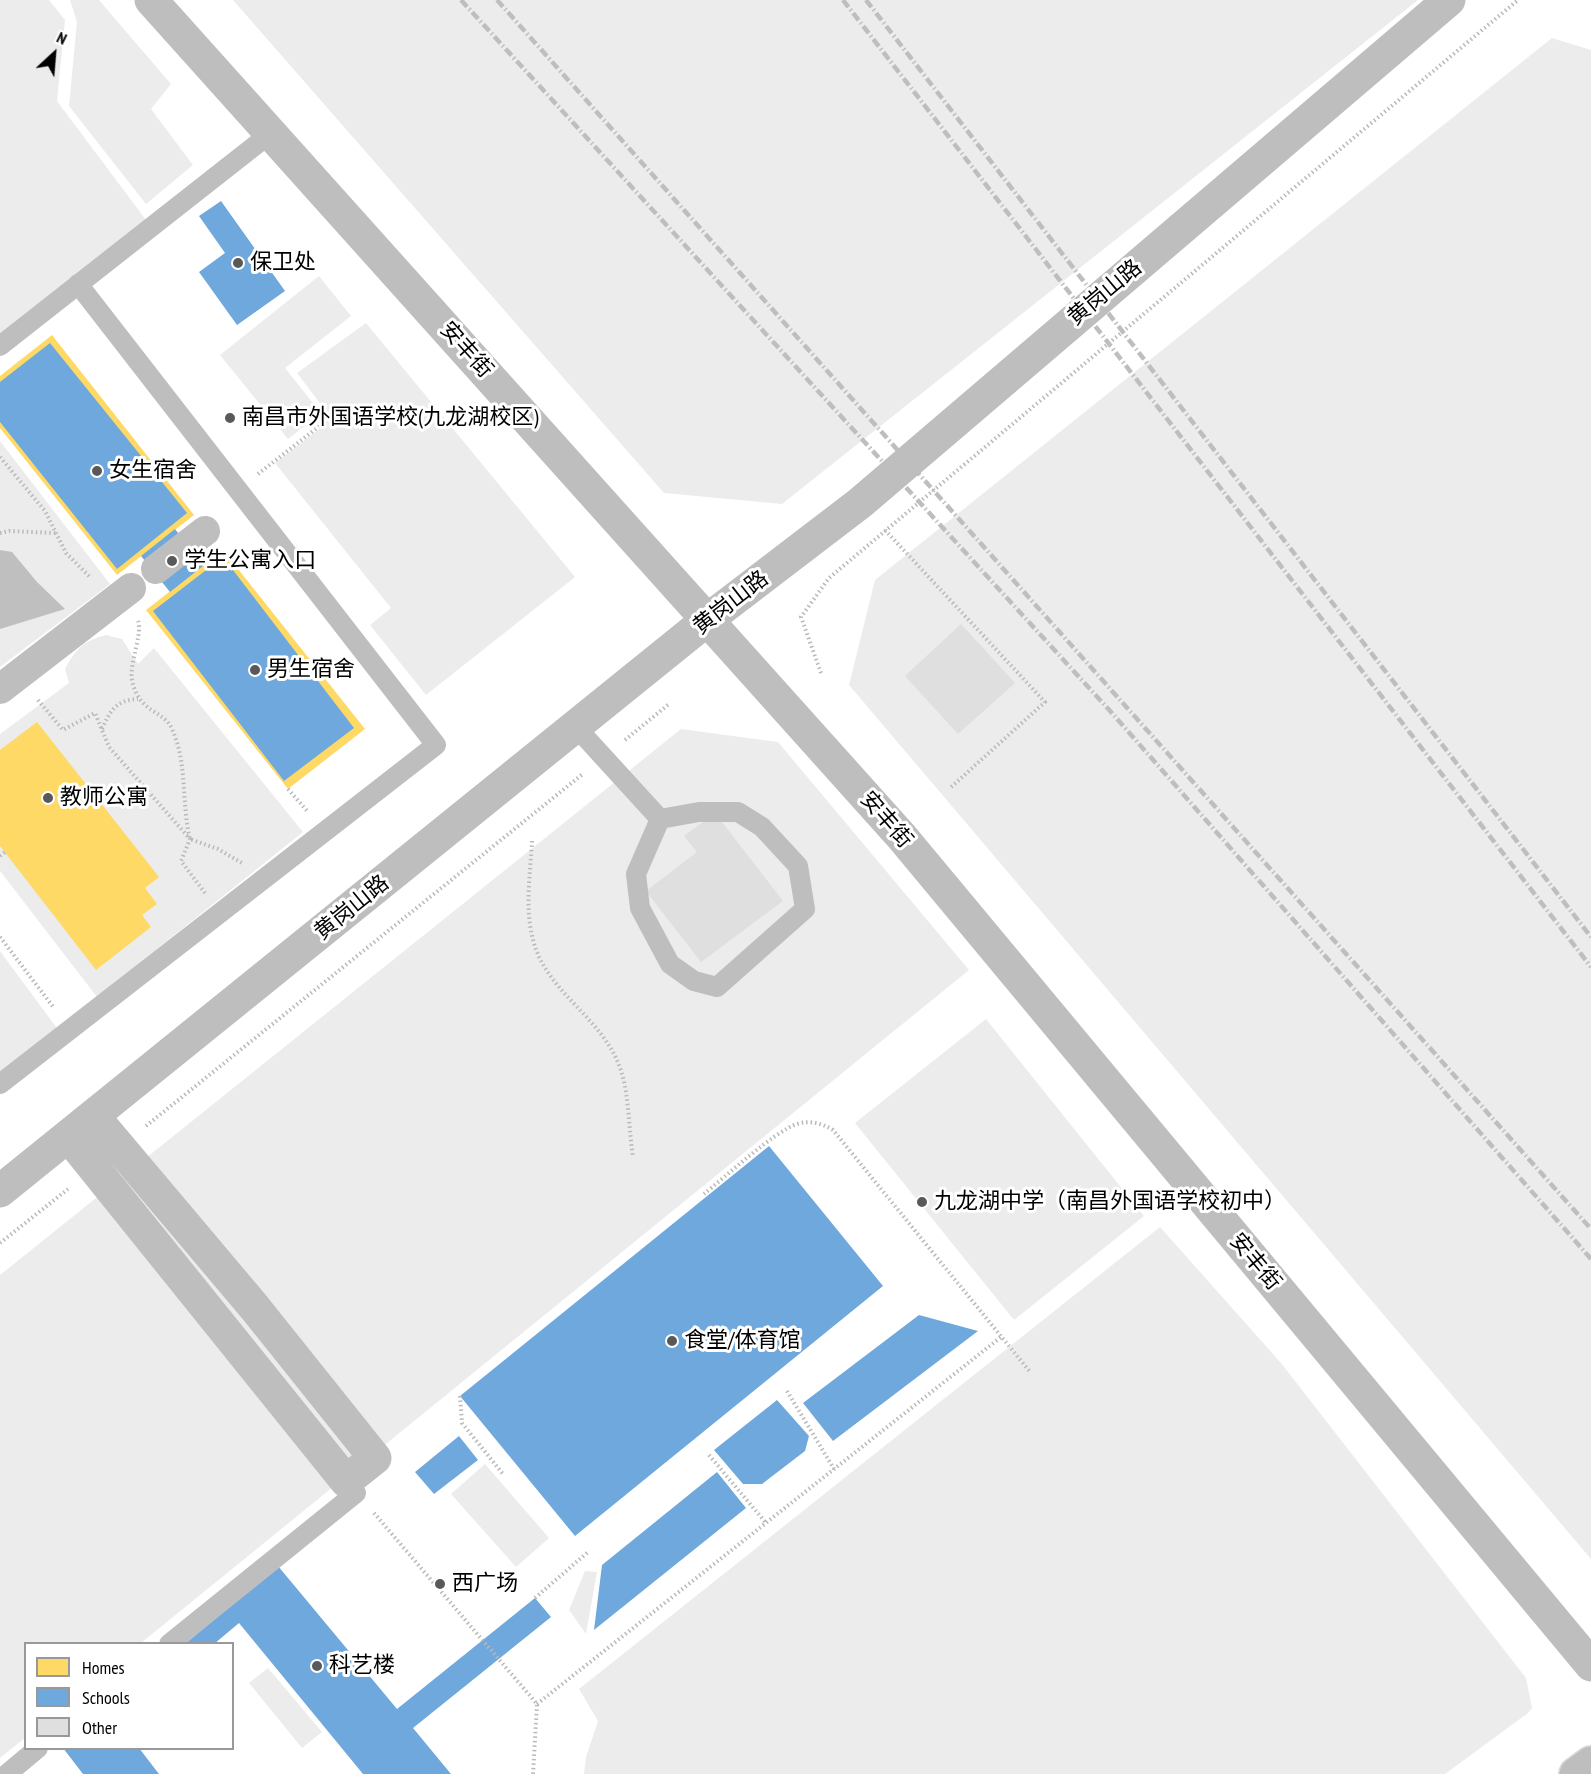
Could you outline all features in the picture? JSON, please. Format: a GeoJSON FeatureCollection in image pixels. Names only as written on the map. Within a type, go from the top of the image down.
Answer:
{"type":"FeatureCollection","features":[{"type":"Feature","properties":{"kind":"street","name":"安丰街"},"geometry":{"type":"LineString","coordinates":[[151,0],[902,837],[1591,1665]]}},
{"type":"Feature","properties":{"kind":"street","name":"黄岗山路"},"geometry":{"type":"LineString","coordinates":[[0,1191],[707,620],[860,503],[1449,0]]}},
{"type":"Feature","properties":{"kind":"street"},"geometry":{"type":"LineString","coordinates":[[156,569],[205,531]]}},
{"type":"Feature","properties":{"kind":"street"},"geometry":{"type":"LineString","coordinates":[[9,682],[125,593]]}},
{"type":"Feature","properties":{"kind":"street"},"geometry":{"type":"LineString","coordinates":[[81,1127],[119,1147],[255,1308],[375,1458],[346,1481],[94,1168],[81,1127]]}},
{"type":"Feature","properties":{"kind":"street"},"geometry":{"type":"LineString","coordinates":[[1576,1774],[1591,1763]]}},
{"type":"Feature","properties":{"kind":"lane"},"geometry":{"type":"LineString","coordinates":[[0,346],[271,134]]}},
{"type":"Feature","properties":{"kind":"lane"},"geometry":{"type":"LineString","coordinates":[[0,1084],[436,745],[78,284]]}},
{"type":"Feature","properties":{"kind":"lane"},"geometry":{"type":"LineString","coordinates":[[576,727],[660,819]]}},
{"type":"Feature","properties":{"kind":"lane"},"geometry":{"type":"LineString","coordinates":[[699,812],[738,812],[762,826],[798,866],[806,909],[717,987],[694,981],[670,964],[640,908],[636,873],[660,819],[699,812]]}},
{"type":"Feature","properties":{"kind":"lane"},"geometry":{"type":"LineString","coordinates":[[171,1642],[356,1493]]}},
{"type":"Feature","properties":{"kind":"lane"},"geometry":{"type":"LineString","coordinates":[[7,1774],[38,1750]]}},
{"type":"Feature","properties":{"kind":"path"},"geometry":{"type":"LineString","coordinates":[[821,673],[801,617],[829,578],[1518,0]]}},
{"type":"Feature","properties":{"kind":"path"},"geometry":{"type":"LineString","coordinates":[[239,489],[331,417]]}},
{"type":"Feature","properties":{"kind":"path"},"geometry":{"type":"LineString","coordinates":[[0,457],[45,511],[66,554],[85,574],[125,593],[140,624],[133,651],[132,678],[138,699],[171,727],[183,769],[185,820],[190,839],[181,861],[220,912]]}},
{"type":"Feature","properties":{"kind":"path"},"geometry":{"type":"LineString","coordinates":[[860,503],[1045,702],[949,789]]}},
{"type":"Feature","properties":{"kind":"path"},"geometry":{"type":"LineString","coordinates":[[0,533],[9,531],[56,533]]}},
{"type":"Feature","properties":{"kind":"path"},"geometry":{"type":"LineString","coordinates":[[9,682],[63,730],[95,713],[109,747],[190,839],[218,849],[266,877]]}},
{"type":"Feature","properties":{"kind":"path"},"geometry":{"type":"LineString","coordinates":[[102,730],[111,710],[124,700],[138,699]]}},
{"type":"Feature","properties":{"kind":"path"},"geometry":{"type":"LineString","coordinates":[[119,1147],[669,704]]}},
{"type":"Feature","properties":{"kind":"path"},"geometry":{"type":"LineString","coordinates":[[532,841],[527,915],[540,957],[550,975],[580,1007],[610,1049],[622,1075],[633,1157]]}},
{"type":"Feature","properties":{"kind":"path"},"geometry":{"type":"LineString","coordinates":[[0,856],[5,852]]}},
{"type":"Feature","properties":{"kind":"path"},"geometry":{"type":"LineString","coordinates":[[0,938],[70,1029]]}},
{"type":"Feature","properties":{"kind":"path"},"geometry":{"type":"LineString","coordinates":[[704,1194],[786,1129],[798,1124],[821,1123],[833,1130],[1031,1373]]}},
{"type":"Feature","properties":{"kind":"path"},"geometry":{"type":"LineString","coordinates":[[0,1243],[94,1168]]}},
{"type":"Feature","properties":{"kind":"path"},"geometry":{"type":"LineString","coordinates":[[537,1704],[1001,1337]]}},
{"type":"Feature","properties":{"kind":"path"},"geometry":{"type":"LineString","coordinates":[[787,1391],[834,1469]]}},
{"type":"Feature","properties":{"kind":"path"},"geometry":{"type":"LineString","coordinates":[[460,1396],[462,1423],[503,1474]]}},
{"type":"Feature","properties":{"kind":"path"},"geometry":{"type":"LineString","coordinates":[[709,1455],[766,1522]]}},
{"type":"Feature","properties":{"kind":"path"},"geometry":{"type":"LineString","coordinates":[[356,1493],[537,1704],[533,1774]]}},
{"type":"Feature","properties":{"kind":"path"},"geometry":{"type":"LineString","coordinates":[[535,1598],[588,1552]]}},
{"type":"Feature","properties":{"kind":"shaded area"},"geometry":{"type":"Polygon","coordinates":[[[0,0],[49,0],[65,20],[57,101],[149,224],[0,334],[0,0]]]}},
{"type":"Feature","properties":{"kind":"shaded area"},"geometry":{"type":"Polygon","coordinates":[[[70,0],[99,0],[171,84],[151,109],[193,165],[146,204],[69,106],[77,22],[70,0]]]}},
{"type":"Feature","properties":{"kind":"shaded area"},"geometry":{"type":"Polygon","coordinates":[[[233,0],[1418,0],[782,504],[664,493],[233,0]]]}},
{"type":"Feature","properties":{"kind":"shaded area"},"geometry":{"type":"Polygon","coordinates":[[[1552,38],[1591,50],[1591,1559],[849,685],[875,580],[1552,38]]]}},
{"type":"Feature","properties":{"kind":"shaded area"},"geometry":{"type":"Polygon","coordinates":[[[319,276],[351,316],[285,368],[321,413],[288,439],[220,355],[319,276]]]}},
{"type":"Feature","properties":{"kind":"shaded area"},"geometry":{"type":"Polygon","coordinates":[[[366,323],[575,577],[426,695],[370,625],[391,608],[275,463],[332,419],[297,373],[366,323]]]}},
{"type":"Feature","properties":{"kind":"shaded area"},"geometry":{"type":"Polygon","coordinates":[[[0,441],[110,584],[0,667],[0,441]]]}},
{"type":"Feature","properties":{"kind":"shaded area"},"geometry":{"type":"Polygon","coordinates":[[[0,550],[12,552],[37,582],[65,609],[0,629],[0,550]]]}},
{"type":"Feature","properties":{"kind":"shaded area"},"geometry":{"type":"Polygon","coordinates":[[[106,635],[122,639],[138,664],[154,648],[303,832],[97,997],[0,871],[0,734],[69,683],[65,669],[73,656],[86,643],[106,635]]]}},
{"type":"Feature","properties":{"kind":"shaded area"},"geometry":{"type":"Polygon","coordinates":[[[681,729],[778,742],[969,970],[142,1642],[24,1642],[24,1739],[0,1758],[0,1275],[681,729]]]}},
{"type":"Feature","properties":{"kind":"shaded area"},"geometry":{"type":"Polygon","coordinates":[[[0,951],[59,1031],[0,1073],[0,951]]]}},
{"type":"Feature","properties":{"kind":"shaded area"},"geometry":{"type":"Polygon","coordinates":[[[986,1019],[1144,1216],[1014,1320],[855,1123],[986,1019]]]}},
{"type":"Feature","properties":{"kind":"shaded area"},"geometry":{"type":"Polygon","coordinates":[[[1160,1227],[1281,1363],[1526,1678],[1532,1708],[1528,1713],[1445,1774],[584,1774],[586,1757],[598,1721],[579,1689],[1160,1227]]]}},
{"type":"Feature","properties":{"kind":"shaded area"},"geometry":{"type":"Polygon","coordinates":[[[485,1464],[549,1538],[516,1567],[451,1494],[485,1464]]]}},
{"type":"Feature","properties":{"kind":"shaded area"},"geometry":{"type":"Polygon","coordinates":[[[585,1571],[597,1572],[586,1634],[569,1610],[585,1571]]]}},
{"type":"Feature","properties":{"kind":"shaded area"},"geometry":{"type":"Polygon","coordinates":[[[268,1668],[322,1732],[302,1748],[249,1683],[268,1668]]]}},
{"type":"Feature","properties":{"kind":"building: Homes","name":"女生宿舍"},"geometry":{"type":"Polygon","coordinates":[[[52,335],[194,515],[117,575],[0,428],[0,376],[52,335]]]}},
{"type":"Feature","properties":{"kind":"building: Homes","name":"男生宿舍"},"geometry":{"type":"Polygon","coordinates":[[[223,550],[365,729],[288,789],[146,610],[223,550]]]}},
{"type":"Feature","properties":{"kind":"building: Homes","name":"教师公寓"},"geometry":{"type":"Polygon","coordinates":[[[37,722],[159,877],[145,888],[157,904],[142,915],[151,927],[96,970],[0,846],[0,750],[37,722]]]}},
{"type":"Feature","properties":{"kind":"building: Schools","name":"保卫处"},"geometry":{"type":"Polygon","coordinates":[[[221,201],[285,291],[237,325],[199,272],[225,253],[199,216],[221,201]]]}},
{"type":"Feature","properties":{"kind":"building: Schools","name":"女生宿舍"},"geometry":{"type":"Polygon","coordinates":[[[50,343],[187,513],[117,569],[0,422],[0,382],[50,343]]]}},
{"type":"Feature","properties":{"kind":"building: Schools","name":"学生公寓入口"},"geometry":{"type":"Polygon","coordinates":[[[175,529],[203,566],[170,592],[141,556],[175,529]]]}},
{"type":"Feature","properties":{"kind":"building: Schools","name":"男生宿舍"},"geometry":{"type":"Polygon","coordinates":[[[223,557],[354,728],[284,781],[153,611],[223,557]]]}},
{"type":"Feature","properties":{"kind":"building: Schools","name":"食堂/体育馆"},"geometry":{"type":"Polygon","coordinates":[[[769,1146],[883,1286],[575,1536],[460,1396],[769,1146]]]}},
{"type":"Feature","properties":{"kind":"building: Schools"},"geometry":{"type":"Polygon","coordinates":[[[919,1315],[978,1331],[833,1441],[803,1403],[919,1315]]]}},
{"type":"Feature","properties":{"kind":"building: Schools"},"geometry":{"type":"Polygon","coordinates":[[[777,1400],[809,1436],[805,1451],[762,1484],[743,1484],[714,1450],[777,1400]]]}},
{"type":"Feature","properties":{"kind":"building: Schools"},"geometry":{"type":"Polygon","coordinates":[[[459,1436],[478,1460],[434,1494],[415,1472],[459,1436]]]}},
{"type":"Feature","properties":{"kind":"building: Schools"},"geometry":{"type":"Polygon","coordinates":[[[717,1472],[746,1508],[594,1630],[602,1565],[717,1472]]]}},
{"type":"Feature","properties":{"kind":"building: Schools","name":"科艺楼"},"geometry":{"type":"Polygon","coordinates":[[[278,1566],[397,1709],[535,1598],[551,1617],[413,1728],[451,1774],[363,1774],[239,1623],[216,1642],[187,1642],[278,1566]]]}},
{"type":"Feature","properties":{"kind":"building: Schools"},"geometry":{"type":"Polygon","coordinates":[[[65,1750],[141,1750],[159,1774],[83,1774],[65,1750]]]}},
{"type":"Feature","properties":{"kind":"building: Other"},"geometry":{"type":"Polygon","coordinates":[[[961,624],[1015,683],[958,734],[905,676],[961,624]]]}},
{"type":"Feature","properties":{"kind":"building: Other"},"geometry":{"type":"Polygon","coordinates":[[[715,813],[783,901],[701,962],[646,891],[697,852],[684,836],[715,813]]]}},
{"type":"Feature","properties":{"kind":"railway"},"geometry":{"type":"LineString","coordinates":[[461,0],[1111,712],[1591,1259]]}},
{"type":"Feature","properties":{"kind":"railway"},"geometry":{"type":"LineString","coordinates":[[497,0],[1591,1229]]}},
{"type":"Feature","properties":{"kind":"railway"},"geometry":{"type":"LineString","coordinates":[[843,0],[1591,967]]}},
{"type":"Feature","properties":{"kind":"railway"},"geometry":{"type":"LineString","coordinates":[[866,0],[1591,937]]}},
{"type":"Feature","properties":{"kind":"place","name":"保卫处"},"geometry":{"type":"Point","coordinates":[238,263]}},
{"type":"Feature","properties":{"kind":"place","name":"南昌市外国语学校(九龙湖校区)"},"geometry":{"type":"Point","coordinates":[230,418]}},
{"type":"Feature","properties":{"kind":"place","name":"女生宿舍"},"geometry":{"type":"Point","coordinates":[97,471]}},
{"type":"Feature","properties":{"kind":"place","name":"学生公寓入口"},"geometry":{"type":"Point","coordinates":[172,561]}},
{"type":"Feature","properties":{"kind":"place","name":"男生宿舍"},"geometry":{"type":"Point","coordinates":[255,670]}},
{"type":"Feature","properties":{"kind":"place","name":"教师公寓"},"geometry":{"type":"Point","coordinates":[48,798]}},
{"type":"Feature","properties":{"kind":"place","name":"九龙湖中学（南昌外国语学校初中）"},"geometry":{"type":"Point","coordinates":[922,1202]}},
{"type":"Feature","properties":{"kind":"place","name":"食堂/体育馆"},"geometry":{"type":"Point","coordinates":[672,1341]}},
{"type":"Feature","properties":{"kind":"place","name":"西广场"},"geometry":{"type":"Point","coordinates":[440,1584]}},
{"type":"Feature","properties":{"kind":"place","name":"科艺楼"},"geometry":{"type":"Point","coordinates":[317,1666]}}]}
